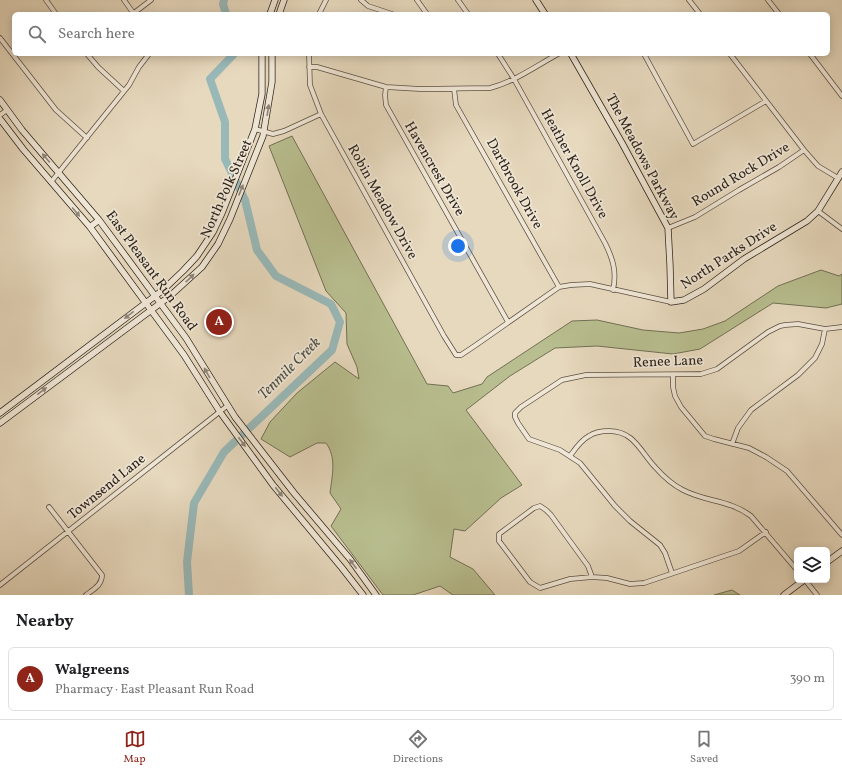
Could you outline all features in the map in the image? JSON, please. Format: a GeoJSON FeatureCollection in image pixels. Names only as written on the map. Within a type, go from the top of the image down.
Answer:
{"type":"FeatureCollection","features":[{"type":"Feature","properties":{"kind":"main road"},"geometry":{"type":"LineString","coordinates":[[271,12],[275,0]]}},
{"type":"Feature","properties":{"kind":"main road"},"geometry":{"type":"LineString","coordinates":[[280,12],[284,0]]}},
{"type":"Feature","properties":{"kind":"main road"},"geometry":{"type":"LineString","coordinates":[[536,0],[545,12]]}},
{"type":"Feature","properties":{"kind":"main road","name":"North Polk Street"},"geometry":{"type":"LineString","coordinates":[[0,413],[155,296],[170,284],[197,256],[213,232],[250,145],[255,129],[262,94],[262,56]]}},
{"type":"Feature","properties":{"kind":"main road","name":"North Polk Street"},"geometry":{"type":"LineString","coordinates":[[0,423],[151,310],[182,286],[202,267],[218,244],[230,219],[264,132],[272,82],[272,56]]}},
{"type":"Feature","properties":{"kind":"main road","name":"The Meadows Parkway"},"geometry":{"type":"LineString","coordinates":[[572,56],[668,228],[671,302]]}},
{"type":"Feature","properties":{"kind":"main road","name":"East Pleasant Run Road"},"geometry":{"type":"LineString","coordinates":[[0,100],[22,130],[99,220],[192,348],[235,417],[350,560],[376,595]]}},
{"type":"Feature","properties":{"kind":"main road","name":"East Pleasant Run Road"},"geometry":{"type":"LineString","coordinates":[[0,119],[23,150],[90,227],[184,355],[220,412],[256,461],[282,496],[363,595]]}},
{"type":"Feature","properties":{"kind":"main road","name":"North Parks Drive"},"geometry":{"type":"LineString","coordinates":[[671,302],[684,300],[704,289],[744,259],[807,221],[818,211],[842,172]]}},
{"type":"Feature","properties":{"kind":"main road"},"geometry":{"type":"LineString","coordinates":[[90,227],[99,220]]}},
{"type":"Feature","properties":{"kind":"main road"},"geometry":{"type":"LineString","coordinates":[[101,336],[106,343]]}},
{"type":"Feature","properties":{"kind":"main road"},"geometry":{"type":"LineString","coordinates":[[184,355],[192,348]]}},
{"type":"Feature","properties":{"kind":"main road"},"geometry":{"type":"LineString","coordinates":[[26,393],[31,400]]}},
{"type":"Feature","properties":{"kind":"main road"},"geometry":{"type":"LineString","coordinates":[[306,525],[314,517]]}},
{"type":"Feature","properties":{"kind":"main road"},"geometry":{"type":"LineString","coordinates":[[830,560],[842,551]]}},
{"type":"Feature","properties":{"kind":"main road"},"geometry":{"type":"LineString","coordinates":[[784,595],[800,583]]}},
{"type":"Feature","properties":{"kind":"street"},"geometry":{"type":"LineString","coordinates":[[46,0],[55,12]]}},
{"type":"Feature","properties":{"kind":"street"},"geometry":{"type":"LineString","coordinates":[[124,0],[133,12]]}},
{"type":"Feature","properties":{"kind":"street"},"geometry":{"type":"LineString","coordinates":[[136,12],[151,0]]}},
{"type":"Feature","properties":{"kind":"street"},"geometry":{"type":"LineString","coordinates":[[320,12],[326,0]]}},
{"type":"Feature","properties":{"kind":"street"},"geometry":{"type":"LineString","coordinates":[[361,0],[368,6],[386,12]]}},
{"type":"Feature","properties":{"kind":"street"},"geometry":{"type":"LineString","coordinates":[[417,0],[426,12]]}},
{"type":"Feature","properties":{"kind":"street"},"geometry":{"type":"LineString","coordinates":[[458,0],[467,12]]}},
{"type":"Feature","properties":{"kind":"street"},"geometry":{"type":"LineString","coordinates":[[689,0],[698,12]]}},
{"type":"Feature","properties":{"kind":"street"},"geometry":{"type":"LineString","coordinates":[[768,0],[777,12]]}},
{"type":"Feature","properties":{"kind":"street"},"geometry":{"type":"LineString","coordinates":[[0,38],[12,53]]}},
{"type":"Feature","properties":{"kind":"street"},"geometry":{"type":"LineString","coordinates":[[14,56],[56,110],[87,138]]}},
{"type":"Feature","properties":{"kind":"street"},"geometry":{"type":"LineString","coordinates":[[89,56],[98,67],[124,91]]}},
{"type":"Feature","properties":{"kind":"street"},"geometry":{"type":"LineString","coordinates":[[51,182],[59,174],[124,91],[148,56]]}},
{"type":"Feature","properties":{"kind":"street","name":"Robin Meadow Drive"},"geometry":{"type":"LineString","coordinates":[[309,56],[310,85],[321,114],[444,336],[456,354]]}},
{"type":"Feature","properties":{"kind":"street","name":"Heather Knoll Drive"},"geometry":{"type":"LineString","coordinates":[[499,56],[514,79],[605,243],[613,260],[616,277],[613,290]]}},
{"type":"Feature","properties":{"kind":"street"},"geometry":{"type":"LineString","coordinates":[[309,67],[317,67],[386,87],[408,89],[490,88],[501,86],[554,56]]}},
{"type":"Feature","properties":{"kind":"street"},"geometry":{"type":"LineString","coordinates":[[645,56],[693,144],[766,101]]}},
{"type":"Feature","properties":{"kind":"street"},"geometry":{"type":"LineString","coordinates":[[732,56],[804,150],[818,166],[838,178]]}},
{"type":"Feature","properties":{"kind":"street"},"geometry":{"type":"LineString","coordinates":[[812,56],[842,96]]}},
{"type":"Feature","properties":{"kind":"street","name":"Havencrest Drive"},"geometry":{"type":"LineString","coordinates":[[386,87],[386,105],[508,322]]}},
{"type":"Feature","properties":{"kind":"street","name":"Dartbrook Drive"},"geometry":{"type":"LineString","coordinates":[[454,89],[456,105],[559,288]]}},
{"type":"Feature","properties":{"kind":"street"},"geometry":{"type":"LineString","coordinates":[[0,115],[7,110]]}},
{"type":"Feature","properties":{"kind":"street"},"geometry":{"type":"LineString","coordinates":[[255,129],[273,134],[284,131],[321,114]]}},
{"type":"Feature","properties":{"kind":"street","name":"Round Rock Drive"},"geometry":{"type":"LineString","coordinates":[[668,228],[695,216],[779,167],[804,150]]}},
{"type":"Feature","properties":{"kind":"street"},"geometry":{"type":"LineString","coordinates":[[818,211],[842,229]]}},
{"type":"Feature","properties":{"kind":"street","name":"North Parks Drive"},"geometry":{"type":"LineString","coordinates":[[456,354],[461,355],[559,288],[571,285],[590,284],[671,302]]}},
{"type":"Feature","properties":{"kind":"street","name":"Renee Lane"},"geometry":{"type":"LineString","coordinates":[[570,456],[560,450],[529,439],[515,417],[515,413],[521,407],[562,380],[586,375],[701,374],[717,369],[768,332],[785,324],[798,324],[825,329],[842,327]]}},
{"type":"Feature","properties":{"kind":"street"},"geometry":{"type":"LineString","coordinates":[[732,444],[738,428],[751,410],[798,374],[815,358],[822,344],[825,329]]}},
{"type":"Feature","properties":{"kind":"street"},"geometry":{"type":"LineString","coordinates":[[673,375],[675,396],[681,407],[705,436],[749,448],[787,471],[842,536]]}},
{"type":"Feature","properties":{"kind":"street","name":"Townsend Lane"},"geometry":{"type":"LineString","coordinates":[[0,585],[227,406]]}},
{"type":"Feature","properties":{"kind":"street"},"geometry":{"type":"LineString","coordinates":[[672,573],[660,545],[630,521],[615,506],[580,463],[570,456],[589,435],[601,431],[612,431],[625,434],[638,445],[655,467],[683,490],[701,498],[728,503],[743,510],[751,516],[794,566]]}},
{"type":"Feature","properties":{"kind":"street"},"geometry":{"type":"LineString","coordinates":[[592,577],[588,566],[551,515],[540,506],[534,508],[499,534],[499,541],[530,582],[540,588],[570,579],[592,577],[607,578],[630,584],[644,583],[739,551],[766,532]]}},
{"type":"Feature","properties":{"kind":"street"},"geometry":{"type":"LineString","coordinates":[[49,508],[102,575],[102,580],[99,585],[86,595]]}},
{"type":"Feature","properties":{"kind":"street"},"geometry":{"type":"LineString","coordinates":[[807,583],[817,595]]}},
{"type":"Feature","properties":{"kind":"green space"},"geometry":{"type":"Polygon","coordinates":[[[292,136],[427,384],[448,386],[453,393],[482,384],[487,377],[572,321],[597,320],[643,330],[679,333],[703,329],[725,321],[778,286],[821,270],[839,276],[842,274],[842,304],[826,308],[773,303],[700,349],[673,354],[597,346],[555,348],[510,376],[466,410],[522,485],[501,498],[465,531],[454,529],[450,557],[473,569],[495,595],[453,595],[440,586],[413,595],[383,595],[331,526],[341,509],[330,493],[333,474],[333,461],[332,455],[326,443],[317,443],[290,457],[261,439],[270,422],[297,393],[335,362],[359,379],[357,367],[347,344],[346,313],[326,291],[269,146],[292,136]]]}},
{"type":"Feature","properties":{"kind":"green space"},"geometry":{"type":"Polygon","coordinates":[[[732,590],[740,595],[714,595],[732,590]]]}},
{"type":"Feature","properties":{"kind":"waterway","name":"Tenmile Creek"},"geometry":{"type":"LineString","coordinates":[[224,0],[223,4],[225,12]]}},
{"type":"Feature","properties":{"kind":"waterway","name":"Tenmile Creek"},"geometry":{"type":"LineString","coordinates":[[189,595],[187,562],[194,503],[224,452],[332,350],[340,322],[331,304],[276,276],[257,250],[245,200],[225,159],[225,122],[210,79],[232,56]]}},
{"type":"Feature","properties":{"kind":"place","name":"Walgreens"},"geometry":{"type":"Point","coordinates":[219,322]}}]}
